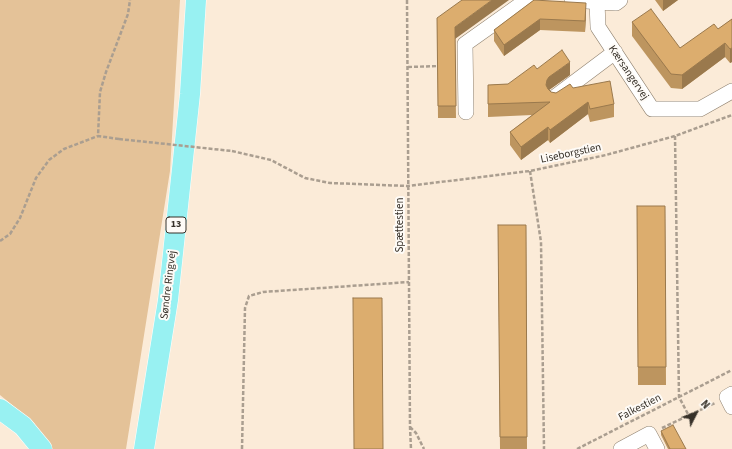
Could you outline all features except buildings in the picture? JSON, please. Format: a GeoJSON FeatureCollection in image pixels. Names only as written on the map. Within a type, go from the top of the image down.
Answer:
{"type":"FeatureCollection","features":[{"type":"Feature","properties":{"kind":"main road","name":"Søndre Ringvej"},"geometry":{"type":"LineString","coordinates":[[144,449],[168,300],[190,94],[196,0]]}},
{"type":"Feature","properties":{"kind":"main road"},"geometry":{"type":"LineString","coordinates":[[0,409],[23,426],[42,449]]}},
{"type":"Feature","properties":{"kind":"street"},"geometry":{"type":"LineString","coordinates":[[466,112],[465,44],[527,0]]}},
{"type":"Feature","properties":{"kind":"street"},"geometry":{"type":"LineString","coordinates":[[572,0],[616,3],[620,0]]}},
{"type":"Feature","properties":{"kind":"street","name":"Kærsangervej"},"geometry":{"type":"LineString","coordinates":[[597,2],[598,27],[652,109],[700,109],[732,91]]}},
{"type":"Feature","properties":{"kind":"street"},"geometry":{"type":"LineString","coordinates":[[555,97],[615,52]]}},
{"type":"Feature","properties":{"kind":"street"},"geometry":{"type":"LineString","coordinates":[[622,449],[649,434],[657,449]]}},
{"type":"Feature","properties":{"kind":"path"},"geometry":{"type":"LineString","coordinates":[[0,241],[10,234],[20,218],[36,178],[49,160],[64,149],[98,136],[100,92],[128,14],[130,0]]}},
{"type":"Feature","properties":{"kind":"path","name":"Spættestien"},"geometry":{"type":"LineString","coordinates":[[407,0],[411,449]]}},
{"type":"Feature","properties":{"kind":"path"},"geometry":{"type":"LineString","coordinates":[[408,67],[465,65]]}},
{"type":"Feature","properties":{"kind":"path","name":"Liseborgstien"},"geometry":{"type":"LineString","coordinates":[[98,136],[232,151],[271,160],[305,178],[330,183],[408,186],[530,171],[606,155],[675,136],[732,115]]}},
{"type":"Feature","properties":{"kind":"path"},"geometry":{"type":"LineString","coordinates":[[675,136],[679,397],[689,416]]}},
{"type":"Feature","properties":{"kind":"path"},"geometry":{"type":"LineString","coordinates":[[530,171],[541,242],[544,449]]}},
{"type":"Feature","properties":{"kind":"path"},"geometry":{"type":"LineString","coordinates":[[242,449],[245,308],[249,296],[263,292],[409,282]]}},
{"type":"Feature","properties":{"kind":"path","name":"Falkestien"},"geometry":{"type":"LineString","coordinates":[[577,449],[732,370]]}},
{"type":"Feature","properties":{"kind":"path"},"geometry":{"type":"LineString","coordinates":[[649,434],[730,399]]}},
{"type":"Feature","properties":{"kind":"path"},"geometry":{"type":"LineString","coordinates":[[410,427],[416,433],[424,449]]}},
{"type":"Feature","properties":{"kind":"shaded area"},"geometry":{"type":"Polygon","coordinates":[[[0,0],[180,0],[170,171],[126,449],[49,449],[34,423],[0,395],[0,0]]]}}]}
